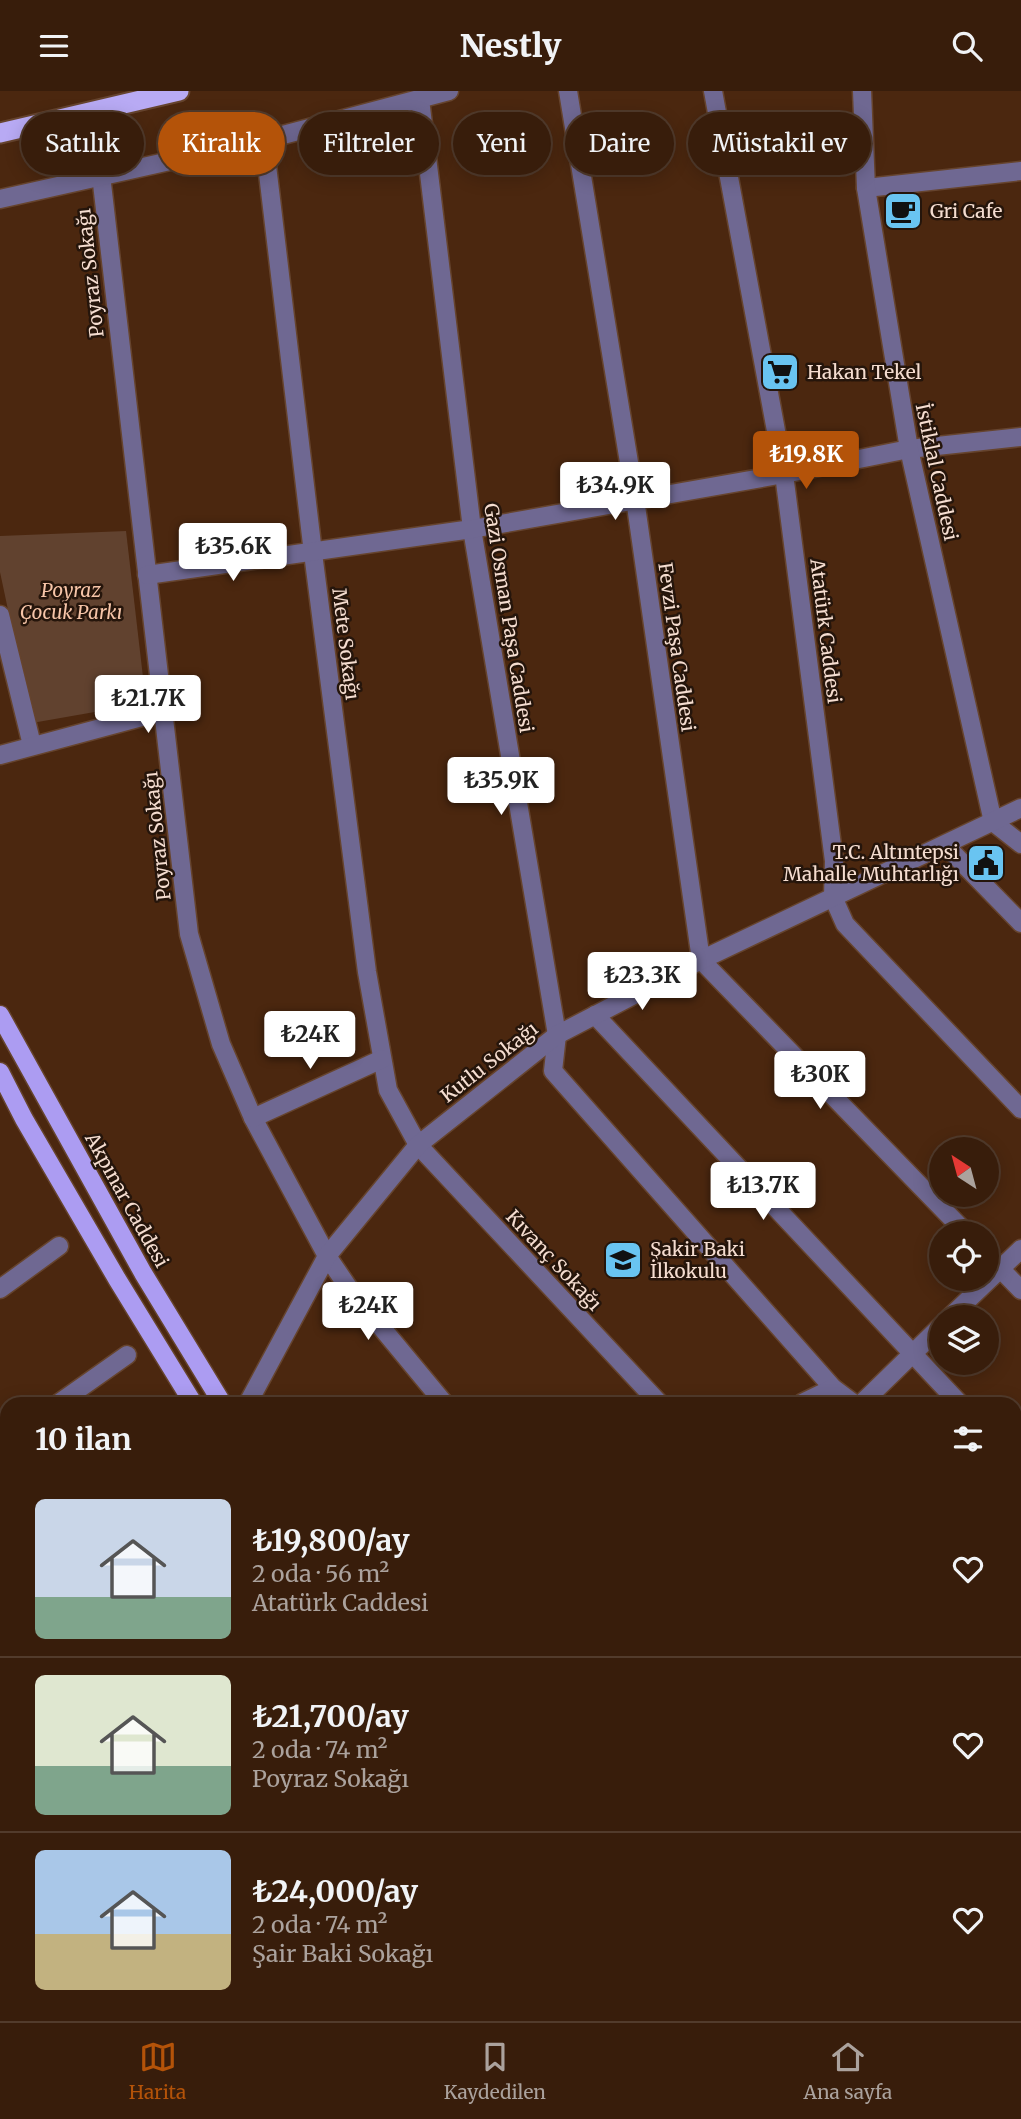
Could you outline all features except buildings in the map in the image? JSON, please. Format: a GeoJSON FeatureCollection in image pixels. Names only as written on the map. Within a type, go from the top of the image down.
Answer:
{"type":"FeatureCollection","features":[{"type":"Feature","properties":{"kind":"highway"},"geometry":{"type":"LineString","coordinates":[[0,133],[179,91]]}},
{"type":"Feature","properties":{"kind":"main road","name":"Akpınar Caddesi"},"geometry":{"type":"LineString","coordinates":[[0,1015],[143,1273],[218,1397]]}},
{"type":"Feature","properties":{"kind":"main road"},"geometry":{"type":"LineString","coordinates":[[0,1072],[24,1119],[117,1279],[189,1397]]}},
{"type":"Feature","properties":{"kind":"street"},"geometry":{"type":"LineString","coordinates":[[285,134],[449,91]]}},
{"type":"Feature","properties":{"kind":"street","name":"Fevzi Paşa Caddesi"},"geometry":{"type":"LineString","coordinates":[[568,91],[635,499],[701,960]]}},
{"type":"Feature","properties":{"kind":"street","name":"Atatürk Caddesi"},"geometry":{"type":"LineString","coordinates":[[713,91],[784,474],[834,861],[833,897],[845,924],[1021,1109]]}},
{"type":"Feature","properties":{"kind":"street","name":"İstiklal Caddesi"},"geometry":{"type":"LineString","coordinates":[[862,91],[866,188],[909,449],[993,822]]}},
{"type":"Feature","properties":{"kind":"street","name":"Gazi Osman Paşa Caddesi"},"geometry":{"type":"LineString","coordinates":[[420,99],[472,529],[557,1035],[553,1071],[833,1388],[845,1397]]}},
{"type":"Feature","properties":{"kind":"street"},"geometry":{"type":"LineString","coordinates":[[866,188],[1021,170]]}},
{"type":"Feature","properties":{"kind":"street"},"geometry":{"type":"LineString","coordinates":[[0,199],[101,175]]}},
{"type":"Feature","properties":{"kind":"street","name":"Poyraz Sokağı"},"geometry":{"type":"LineString","coordinates":[[101,175],[190,934],[221,1044],[253,1118],[327,1256],[348,1287],[439,1397]]}},
{"type":"Feature","properties":{"kind":"street","name":"Mete Sokağı"},"geometry":{"type":"LineString","coordinates":[[268,175],[367,972],[388,1090],[418,1145]]}},
{"type":"Feature","properties":{"kind":"street"},"geometry":{"type":"LineString","coordinates":[[147,575],[472,529],[909,449],[1021,437]]}},
{"type":"Feature","properties":{"kind":"street"},"geometry":{"type":"LineString","coordinates":[[0,615],[32,745]]}},
{"type":"Feature","properties":{"kind":"street"},"geometry":{"type":"LineString","coordinates":[[0,755],[164,711]]}},
{"type":"Feature","properties":{"kind":"street","name":"Kutlu Sokağı"},"geometry":{"type":"LineString","coordinates":[[251,1397],[327,1256],[418,1145],[557,1035],[701,960],[1021,808]]}},
{"type":"Feature","properties":{"kind":"street"},"geometry":{"type":"LineString","coordinates":[[993,822],[1021,844]]}},
{"type":"Feature","properties":{"kind":"street"},"geometry":{"type":"LineString","coordinates":[[945,845],[1021,923]]}},
{"type":"Feature","properties":{"kind":"street"},"geometry":{"type":"LineString","coordinates":[[701,960],[954,1221]]}},
{"type":"Feature","properties":{"kind":"street"},"geometry":{"type":"LineString","coordinates":[[595,1015],[954,1397]]}},
{"type":"Feature","properties":{"kind":"street"},"geometry":{"type":"LineString","coordinates":[[253,1118],[382,1059]]}},
{"type":"Feature","properties":{"kind":"street","name":"Kıvanç Sokağı"},"geometry":{"type":"LineString","coordinates":[[418,1145],[653,1397]]}},
{"type":"Feature","properties":{"kind":"street"},"geometry":{"type":"LineString","coordinates":[[0,1289],[59,1246]]}},
{"type":"Feature","properties":{"kind":"street"},"geometry":{"type":"LineString","coordinates":[[963,1305],[1021,1249]]}},
{"type":"Feature","properties":{"kind":"street"},"geometry":{"type":"LineString","coordinates":[[1000,1269],[1021,1290]]}},
{"type":"Feature","properties":{"kind":"street"},"geometry":{"type":"LineString","coordinates":[[868,1397],[929,1337]]}},
{"type":"Feature","properties":{"kind":"street"},"geometry":{"type":"LineString","coordinates":[[68,1397],[127,1355]]}},
{"type":"Feature","properties":{"kind":"street"},"geometry":{"type":"LineString","coordinates":[[814,1397],[833,1388]]}},
{"type":"Feature","properties":{"kind":"green space","name":"Poyraz Çocuk Parkı"},"geometry":{"type":"Polygon","coordinates":[[[126,531],[146,703],[32,723],[0,572],[0,536],[126,531]]]}},
{"type":"Feature","properties":{"kind":"place","name":"Gri Cafe"},"geometry":{"type":"Point","coordinates":[903,211]}},
{"type":"Feature","properties":{"kind":"place","name":"Hakan Tekel"},"geometry":{"type":"Point","coordinates":[780,372]}},
{"type":"Feature","properties":{"kind":"place","name":"T.C. Altıntepsi Mahalle Muhtarlığı"},"geometry":{"type":"Point","coordinates":[986,863]}},
{"type":"Feature","properties":{"kind":"place","name":"Şakir Baki İlkokulu"},"geometry":{"type":"Point","coordinates":[623,1260]}}]}
